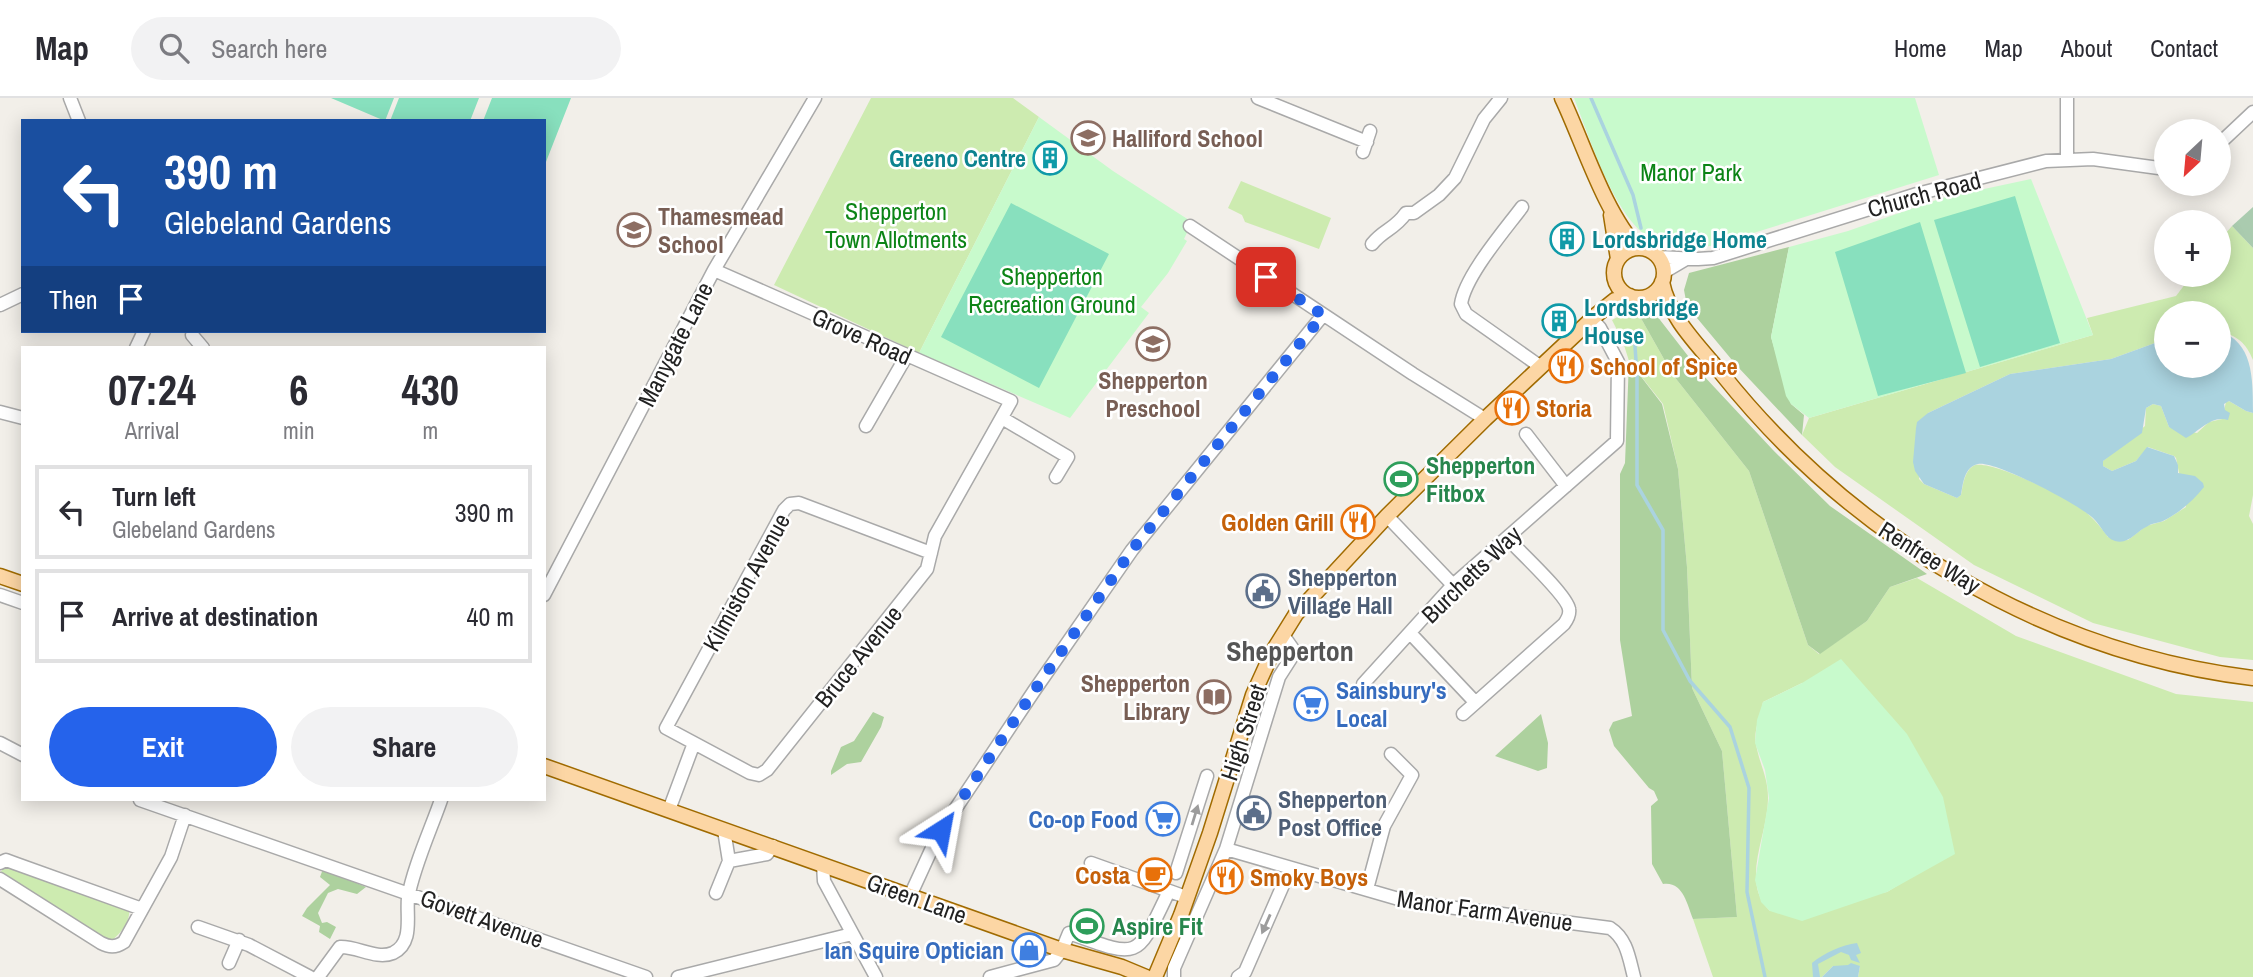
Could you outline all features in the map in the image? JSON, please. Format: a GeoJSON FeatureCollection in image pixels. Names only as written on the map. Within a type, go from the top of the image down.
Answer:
{"type":"FeatureCollection","features":[{"type":"Feature","properties":{"kind":"main road"},"geometry":{"type":"LineString","coordinates":[[1562,98],[1607,200],[1638,248]]}},
{"type":"Feature","properties":{"kind":"main road"},"geometry":{"type":"LineString","coordinates":[[1607,200],[1618,259],[1615,279],[1629,296],[1647,296],[1659,288],[1663,277],[1658,257],[1653,252],[1631,249],[1618,259]]}},
{"type":"Feature","properties":{"kind":"main road","name":"Renfree Way"},"geometry":{"type":"LineString","coordinates":[[1663,277],[1666,297],[1679,320],[1735,391],[1815,473],[1894,538],[1937,565],[2024,612],[2118,649],[2173,664],[2253,678]]}},
{"type":"Feature","properties":{"kind":"main road","name":"High Street"},"geometry":{"type":"LineString","coordinates":[[1594,317],[1615,279]]}},
{"type":"Feature","properties":{"kind":"main road","name":"High Street"},"geometry":{"type":"LineString","coordinates":[[1147,977],[1186,897],[1224,790],[1253,695],[1265,666],[1283,635],[1311,597],[1387,516],[1485,419],[1594,317],[1615,300],[1629,296]]}},
{"type":"Feature","properties":{"kind":"main road","name":"Renfree Way"},"geometry":{"type":"LineString","coordinates":[[1647,296],[1660,303],[1679,320]]}},
{"type":"Feature","properties":{"kind":"main road"},"geometry":{"type":"LineString","coordinates":[[0,576],[21,583]]}},
{"type":"Feature","properties":{"kind":"main road","name":"Green Lane"},"geometry":{"type":"LineString","coordinates":[[546,767],[1062,950],[1147,977]]}},
{"type":"Feature","properties":{"kind":"main road","name":"Green Lane"},"geometry":{"type":"LineString","coordinates":[[1062,950],[1119,977]]}},
{"type":"Feature","properties":{"kind":"street"},"geometry":{"type":"LineString","coordinates":[[70,98],[78,116]]}},
{"type":"Feature","properties":{"kind":"street","name":"Manygate Lane"},"geometry":{"type":"LineString","coordinates":[[546,591],[714,270],[815,98]]}},
{"type":"Feature","properties":{"kind":"street"},"geometry":{"type":"LineString","coordinates":[[1258,98],[1367,142]]}},
{"type":"Feature","properties":{"kind":"street"},"geometry":{"type":"LineString","coordinates":[[1372,244],[1382,232],[1397,226],[1406,213],[1414,213],[1450,184],[1460,171],[1484,119],[1501,98]]}},
{"type":"Feature","properties":{"kind":"street"},"geometry":{"type":"LineString","coordinates":[[2067,98],[2067,159]]}},
{"type":"Feature","properties":{"kind":"street"},"geometry":{"type":"LineString","coordinates":[[2231,133],[2253,112]]}},
{"type":"Feature","properties":{"kind":"street","name":"Church Road"},"geometry":{"type":"LineString","coordinates":[[1658,257],[1713,258],[1917,194],[2046,161],[2116,161],[2154,168]]}},
{"type":"Feature","properties":{"kind":"street"},"geometry":{"type":"LineString","coordinates":[[1522,207],[1482,262],[1464,292],[1461,304],[1466,314],[1541,367]]}},
{"type":"Feature","properties":{"kind":"street"},"geometry":{"type":"LineString","coordinates":[[1189,226],[1485,419]]}},
{"type":"Feature","properties":{"kind":"street","name":"Church Road"},"geometry":{"type":"LineString","coordinates":[[1663,277],[1686,259]]}},
{"type":"Feature","properties":{"kind":"street","name":"Grove Road"},"geometry":{"type":"LineString","coordinates":[[714,270],[1011,401]]}},
{"type":"Feature","properties":{"kind":"street"},"geometry":{"type":"LineString","coordinates":[[0,306],[21,296]]}},
{"type":"Feature","properties":{"kind":"street"},"geometry":{"type":"LineString","coordinates":[[910,896],[938,835],[1132,550],[1323,315]]}},
{"type":"Feature","properties":{"kind":"street","name":"Burchetts Way"},"geometry":{"type":"LineString","coordinates":[[1363,684],[1453,585],[1617,441],[1618,362],[1594,317]]}},
{"type":"Feature","properties":{"kind":"street"},"geometry":{"type":"LineString","coordinates":[[866,426],[907,355]]}},
{"type":"Feature","properties":{"kind":"street","name":"Bruce Avenue"},"geometry":{"type":"LineString","coordinates":[[694,743],[750,773],[759,775],[767,770],[927,569],[935,536],[1011,401]]}},
{"type":"Feature","properties":{"kind":"street"},"geometry":{"type":"LineString","coordinates":[[0,412],[21,417]]}},
{"type":"Feature","properties":{"kind":"street"},"geometry":{"type":"LineString","coordinates":[[1002,418],[1068,457],[1056,477]]}},
{"type":"Feature","properties":{"kind":"street"},"geometry":{"type":"LineString","coordinates":[[1527,435],[1566,486]]}},
{"type":"Feature","properties":{"kind":"street","name":"Kilmiston Avenue"},"geometry":{"type":"LineString","coordinates":[[694,743],[666,728],[784,510],[790,504],[799,503],[931,554]]}},
{"type":"Feature","properties":{"kind":"street"},"geometry":{"type":"LineString","coordinates":[[1387,516],[1453,585]]}},
{"type":"Feature","properties":{"kind":"street"},"geometry":{"type":"LineString","coordinates":[[1463,714],[1568,618],[1569,609],[1562,596],[1507,538]]}},
{"type":"Feature","properties":{"kind":"street"},"geometry":{"type":"LineString","coordinates":[[0,595],[21,601]]}},
{"type":"Feature","properties":{"kind":"street"},"geometry":{"type":"LineString","coordinates":[[1411,634],[1475,702]]}},
{"type":"Feature","properties":{"kind":"street"},"geometry":{"type":"LineString","coordinates":[[1174,977],[1174,968],[1226,849],[1266,712],[1279,677],[1296,652],[1283,635]]}},
{"type":"Feature","properties":{"kind":"street"},"geometry":{"type":"LineString","coordinates":[[0,743],[21,754]]}},
{"type":"Feature","properties":{"kind":"street"},"geometry":{"type":"LineString","coordinates":[[669,810],[694,743]]}},
{"type":"Feature","properties":{"kind":"street"},"geometry":{"type":"LineString","coordinates":[[1367,890],[1384,826],[1412,775],[1391,754]]}},
{"type":"Feature","properties":{"kind":"street"},"geometry":{"type":"LineString","coordinates":[[1176,873],[1206,780],[1224,790]]}},
{"type":"Feature","properties":{"kind":"street"},"geometry":{"type":"LineString","coordinates":[[143,801],[409,893],[408,934],[401,947],[395,952],[384,954],[340,947],[318,977]]}},
{"type":"Feature","properties":{"kind":"street","name":"Govett Avenue"},"geometry":{"type":"LineString","coordinates":[[441,801],[409,893],[646,977]]}},
{"type":"Feature","properties":{"kind":"street"},"geometry":{"type":"LineString","coordinates":[[0,879],[107,946],[113,947],[124,942],[171,857],[186,816]]}},
{"type":"Feature","properties":{"kind":"street"},"geometry":{"type":"LineString","coordinates":[[716,894],[729,861],[724,830]]}},
{"type":"Feature","properties":{"kind":"street"},"geometry":{"type":"LineString","coordinates":[[1186,845],[1203,851]]}},
{"type":"Feature","properties":{"kind":"street"},"geometry":{"type":"LineString","coordinates":[[729,861],[767,854],[773,846]]}},
{"type":"Feature","properties":{"kind":"street","name":"Manor Farm Avenue"},"geometry":{"type":"LineString","coordinates":[[1226,849],[1409,902],[1610,928],[1625,944],[1634,977]]}},
{"type":"Feature","properties":{"kind":"street"},"geometry":{"type":"LineString","coordinates":[[0,863],[6,860],[142,909]]}},
{"type":"Feature","properties":{"kind":"street"},"geometry":{"type":"LineString","coordinates":[[1091,863],[1186,897]]}},
{"type":"Feature","properties":{"kind":"street"},"geometry":{"type":"LineString","coordinates":[[823,864],[824,881],[876,977]]}},
{"type":"Feature","properties":{"kind":"street"},"geometry":{"type":"LineString","coordinates":[[1238,977],[1245,972],[1290,869]]}},
{"type":"Feature","properties":{"kind":"street"},"geometry":{"type":"LineString","coordinates":[[990,977],[1054,960],[1062,950],[1069,933],[1111,948],[1135,948],[1145,940],[1169,891]]}},
{"type":"Feature","properties":{"kind":"street"},"geometry":{"type":"LineString","coordinates":[[198,927],[239,940],[310,977]]}},
{"type":"Feature","properties":{"kind":"street"},"geometry":{"type":"LineString","coordinates":[[677,977],[852,934]]}},
{"type":"Feature","properties":{"kind":"street"},"geometry":{"type":"LineString","coordinates":[[229,964],[239,940]]}},
{"type":"Feature","properties":{"kind":"green space"},"geometry":{"type":"Polygon","coordinates":[[[331,98],[394,98],[386,119],[331,98]]]}},
{"type":"Feature","properties":{"kind":"green space"},"geometry":{"type":"Polygon","coordinates":[[[399,98],[479,98],[471,119],[391,119],[399,98]]]}},
{"type":"Feature","properties":{"kind":"green space"},"geometry":{"type":"Polygon","coordinates":[[[492,98],[571,98],[546,162],[546,119],[484,119],[492,98]]]}},
{"type":"Feature","properties":{"kind":"green space","name":"Shepperton Town Allotments"},"geometry":{"type":"Polygon","coordinates":[[[871,98],[1013,98],[1039,117],[919,353],[774,285],[871,98]]]}},
{"type":"Feature","properties":{"kind":"green space","name":"Manor Park"},"geometry":{"type":"Polygon","coordinates":[[[1574,98],[1915,98],[1939,175],[1715,245],[1671,245],[1647,236],[1623,210],[1603,173],[1574,98]]]}},
{"type":"Feature","properties":{"kind":"green space","name":"Shepperton Recreation Ground"},"geometry":{"type":"Polygon","coordinates":[[[1039,117],[1113,171],[1192,222],[1184,239],[1187,241],[1168,273],[1141,307],[1149,313],[1070,418],[919,353],[1039,117]]]}},
{"type":"Feature","properties":{"kind":"green space"},"geometry":{"type":"Polygon","coordinates":[[[2031,179],[2093,335],[1809,418],[1791,404],[1786,396],[1771,337],[1789,247],[1848,231],[1942,198],[2031,179]]]}},
{"type":"Feature","properties":{"kind":"green space"},"geometry":{"type":"Polygon","coordinates":[[[1241,181],[1331,218],[1319,249],[1245,222],[1242,215],[1228,208],[1241,181]]]}},
{"type":"Feature","properties":{"kind":"green space"},"geometry":{"type":"Polygon","coordinates":[[[2015,196],[2060,343],[1980,367],[1934,220],[2015,196]]]}},
{"type":"Feature","properties":{"kind":"green space"},"geometry":{"type":"Polygon","coordinates":[[[1011,203],[1109,254],[1039,388],[941,337],[1011,203]]]}},
{"type":"Feature","properties":{"kind":"green space"},"geometry":{"type":"Polygon","coordinates":[[[2253,207],[2253,248],[2232,226],[2253,207]]]}},
{"type":"Feature","properties":{"kind":"green space"},"geometry":{"type":"Polygon","coordinates":[[[1920,222],[1966,373],[1878,396],[1835,252],[1920,222]]]}},
{"type":"Feature","properties":{"kind":"green space"},"geometry":{"type":"Polygon","coordinates":[[[2231,227],[2253,248],[2253,360],[2240,341],[2231,335],[2231,301],[2156,301],[2176,296],[2183,287],[2231,287],[2231,227]]]}},
{"type":"Feature","properties":{"kind":"green space"},"geometry":{"type":"Polygon","coordinates":[[[1789,247],[1771,337],[1791,404],[1804,415],[1802,435],[1737,366],[1687,306],[1684,290],[1689,273],[1789,247]]]}},
{"type":"Feature","properties":{"kind":"green space"},"geometry":{"type":"Polygon","coordinates":[[[2154,301],[2154,343],[2111,359],[2010,374],[1928,413],[1919,479],[1924,484],[1957,498],[1961,495],[1964,479],[1973,466],[1993,467],[2023,478],[2073,503],[2092,518],[2108,537],[2128,540],[2146,526],[2164,521],[2186,507],[2174,456],[2148,447],[2136,461],[2112,471],[2103,466],[2103,461],[2145,426],[2146,408],[2153,404],[2161,406],[2169,427],[2197,433],[2209,422],[2222,419],[2226,402],[2253,413],[2253,495],[2249,516],[2253,524],[2253,660],[2220,657],[2093,623],[1974,565],[1835,467],[1802,435],[1809,418],[2093,335],[2087,318],[2154,301]]]}},
{"type":"Feature","properties":{"kind":"green space"},"geometry":{"type":"Polygon","coordinates":[[[1625,313],[1638,313],[1673,375],[1749,471],[1808,645],[1819,654],[1867,621],[1890,587],[1917,578],[2016,636],[2176,694],[2253,702],[2253,977],[1858,977],[1860,966],[1833,966],[1822,977],[1713,977],[1693,919],[1737,917],[1722,751],[1692,688],[1687,567],[1678,469],[1663,404],[1629,361],[1612,320],[1625,313]],[[1802,683],[1763,702],[1755,739],[1768,797],[1756,872],[1761,899],[1770,911],[1887,892],[1918,873],[1802,683]]]}},
{"type":"Feature","properties":{"kind":"green space"},"geometry":{"type":"Polygon","coordinates":[[[1638,313],[1657,316],[1702,374],[1830,506],[1927,574],[1890,587],[1867,621],[1820,654],[1808,645],[1749,471],[1673,375],[1638,313]]]}},
{"type":"Feature","properties":{"kind":"green space"},"geometry":{"type":"Polygon","coordinates":[[[1629,361],[1662,404],[1678,469],[1687,567],[1692,688],[1722,751],[1737,917],[1693,919],[1680,890],[1670,884],[1663,884],[1652,864],[1651,806],[1658,800],[1654,791],[1614,746],[1609,730],[1613,722],[1632,716],[1620,640],[1620,474],[1625,463],[1629,361]]]}},
{"type":"Feature","properties":{"kind":"green space"},"geometry":{"type":"Polygon","coordinates":[[[1841,659],[1907,734],[1943,797],[1955,854],[1887,892],[1802,921],[1770,911],[1761,902],[1755,880],[1769,798],[1765,770],[1755,743],[1757,720],[1763,702],[1802,683],[1841,659]]]}},
{"type":"Feature","properties":{"kind":"green space"},"geometry":{"type":"Polygon","coordinates":[[[873,712],[884,717],[861,762],[847,764],[831,775],[841,747],[854,741],[873,712]]]}},
{"type":"Feature","properties":{"kind":"green space"},"geometry":{"type":"Polygon","coordinates":[[[1541,714],[1548,743],[1547,768],[1538,771],[1495,756],[1541,714]]]}},
{"type":"Feature","properties":{"kind":"green space"},"geometry":{"type":"Polygon","coordinates":[[[5,866],[129,910],[126,924],[116,937],[108,942],[0,873],[5,866]]]}},
{"type":"Feature","properties":{"kind":"green space"},"geometry":{"type":"Polygon","coordinates":[[[323,869],[366,887],[357,894],[338,889],[328,893],[318,913],[322,923],[327,922],[336,927],[330,939],[319,932],[320,926],[302,916],[330,885],[320,877],[323,869]]]}},
{"type":"Feature","properties":{"kind":"water"},"geometry":{"type":"Polygon","coordinates":[[[2231,337],[2239,343],[2249,363],[2253,413],[2229,401],[2224,404],[2225,410],[2230,413],[2228,420],[2211,422],[2186,438],[2169,427],[2161,406],[2153,404],[2146,408],[2142,433],[2103,461],[2103,466],[2112,471],[2136,461],[2147,447],[2174,456],[2178,473],[2195,476],[2203,483],[2204,487],[2190,502],[2163,521],[2144,528],[2124,541],[2115,541],[2085,512],[2055,494],[2001,469],[1978,464],[1973,466],[1967,472],[1961,495],[1957,498],[1924,484],[1915,471],[1913,462],[1917,422],[1928,413],[2010,374],[2111,359],[2154,343],[2154,378],[2231,378],[2231,337]]]}},
{"type":"Feature","properties":{"kind":"water"},"geometry":{"type":"Polygon","coordinates":[[[1857,943],[1861,953],[1856,955],[1860,963],[1841,952],[1818,964],[1820,977],[1813,977],[1812,963],[1833,950],[1857,943]]]}},
{"type":"Feature","properties":{"kind":"water"},"geometry":{"type":"Polygon","coordinates":[[[1851,963],[1860,966],[1858,977],[1822,977],[1833,966],[1851,963]]]}},
{"type":"Feature","properties":{"kind":"waterway"},"geometry":{"type":"LineString","coordinates":[[1591,98],[1633,195],[1641,228]]}},
{"type":"Feature","properties":{"kind":"waterway"},"geometry":{"type":"LineString","coordinates":[[1634,332],[1637,375],[1637,485],[1663,530],[1663,630],[1690,681],[1730,727],[1749,788],[1747,892],[1765,977]]}},
{"type":"Feature","properties":{"kind":"place","name":"Halliford School"},"geometry":{"type":"Point","coordinates":[1088,138]}},
{"type":"Feature","properties":{"kind":"place","name":"Greeno Centre"},"geometry":{"type":"Point","coordinates":[1050,158]}},
{"type":"Feature","properties":{"kind":"place","name":"Thamesmead School"},"geometry":{"type":"Point","coordinates":[634,230]}},
{"type":"Feature","properties":{"kind":"place","name":"Lordsbridge Home"},"geometry":{"type":"Point","coordinates":[1567,239]}},
{"type":"Feature","properties":{"kind":"place","name":"Lordsbridge House"},"geometry":{"type":"Point","coordinates":[1559,321]}},
{"type":"Feature","properties":{"kind":"place","name":"Shepperton Preschool"},"geometry":{"type":"Point","coordinates":[1153,344]}},
{"type":"Feature","properties":{"kind":"place","name":"School of Spice"},"geometry":{"type":"Point","coordinates":[1566,366]}},
{"type":"Feature","properties":{"kind":"place","name":"Storia"},"geometry":{"type":"Point","coordinates":[1512,408]}},
{"type":"Feature","properties":{"kind":"place","name":"Shepperton Fitbox"},"geometry":{"type":"Point","coordinates":[1401,479]}},
{"type":"Feature","properties":{"kind":"place","name":"Golden Grill"},"geometry":{"type":"Point","coordinates":[1358,522]}},
{"type":"Feature","properties":{"kind":"place","name":"Shepperton Village Hall"},"geometry":{"type":"Point","coordinates":[1263,591]}},
{"type":"Feature","properties":{"kind":"place","name":"Shepperton Library"},"geometry":{"type":"Point","coordinates":[1214,697]}},
{"type":"Feature","properties":{"kind":"place","name":"Sainsbury's Local"},"geometry":{"type":"Point","coordinates":[1311,704]}},
{"type":"Feature","properties":{"kind":"place","name":"Shepperton Post Office"},"geometry":{"type":"Point","coordinates":[1254,813]}},
{"type":"Feature","properties":{"kind":"place","name":"Co-op Food"},"geometry":{"type":"Point","coordinates":[1163,819]}},
{"type":"Feature","properties":{"kind":"place","name":"Costa"},"geometry":{"type":"Point","coordinates":[1155,875]}},
{"type":"Feature","properties":{"kind":"place","name":"Smoky Boys"},"geometry":{"type":"Point","coordinates":[1226,877]}},
{"type":"Feature","properties":{"kind":"place","name":"Aspire Fit"},"geometry":{"type":"Point","coordinates":[1087,926]}},
{"type":"Feature","properties":{"kind":"place","name":"Ian Squire Optician"},"geometry":{"type":"Point","coordinates":[1029,950]}},
{"type":"Feature","properties":{"kind":"district","name":"Shepperton"},"geometry":{"type":"Point","coordinates":[1290,651]}},
{"type":"Feature","properties":{"kind":"route"},"geometry":{"type":"LineString","coordinates":[[941,830],[1132,550],[1323,315],[1266,277]]}}]}
